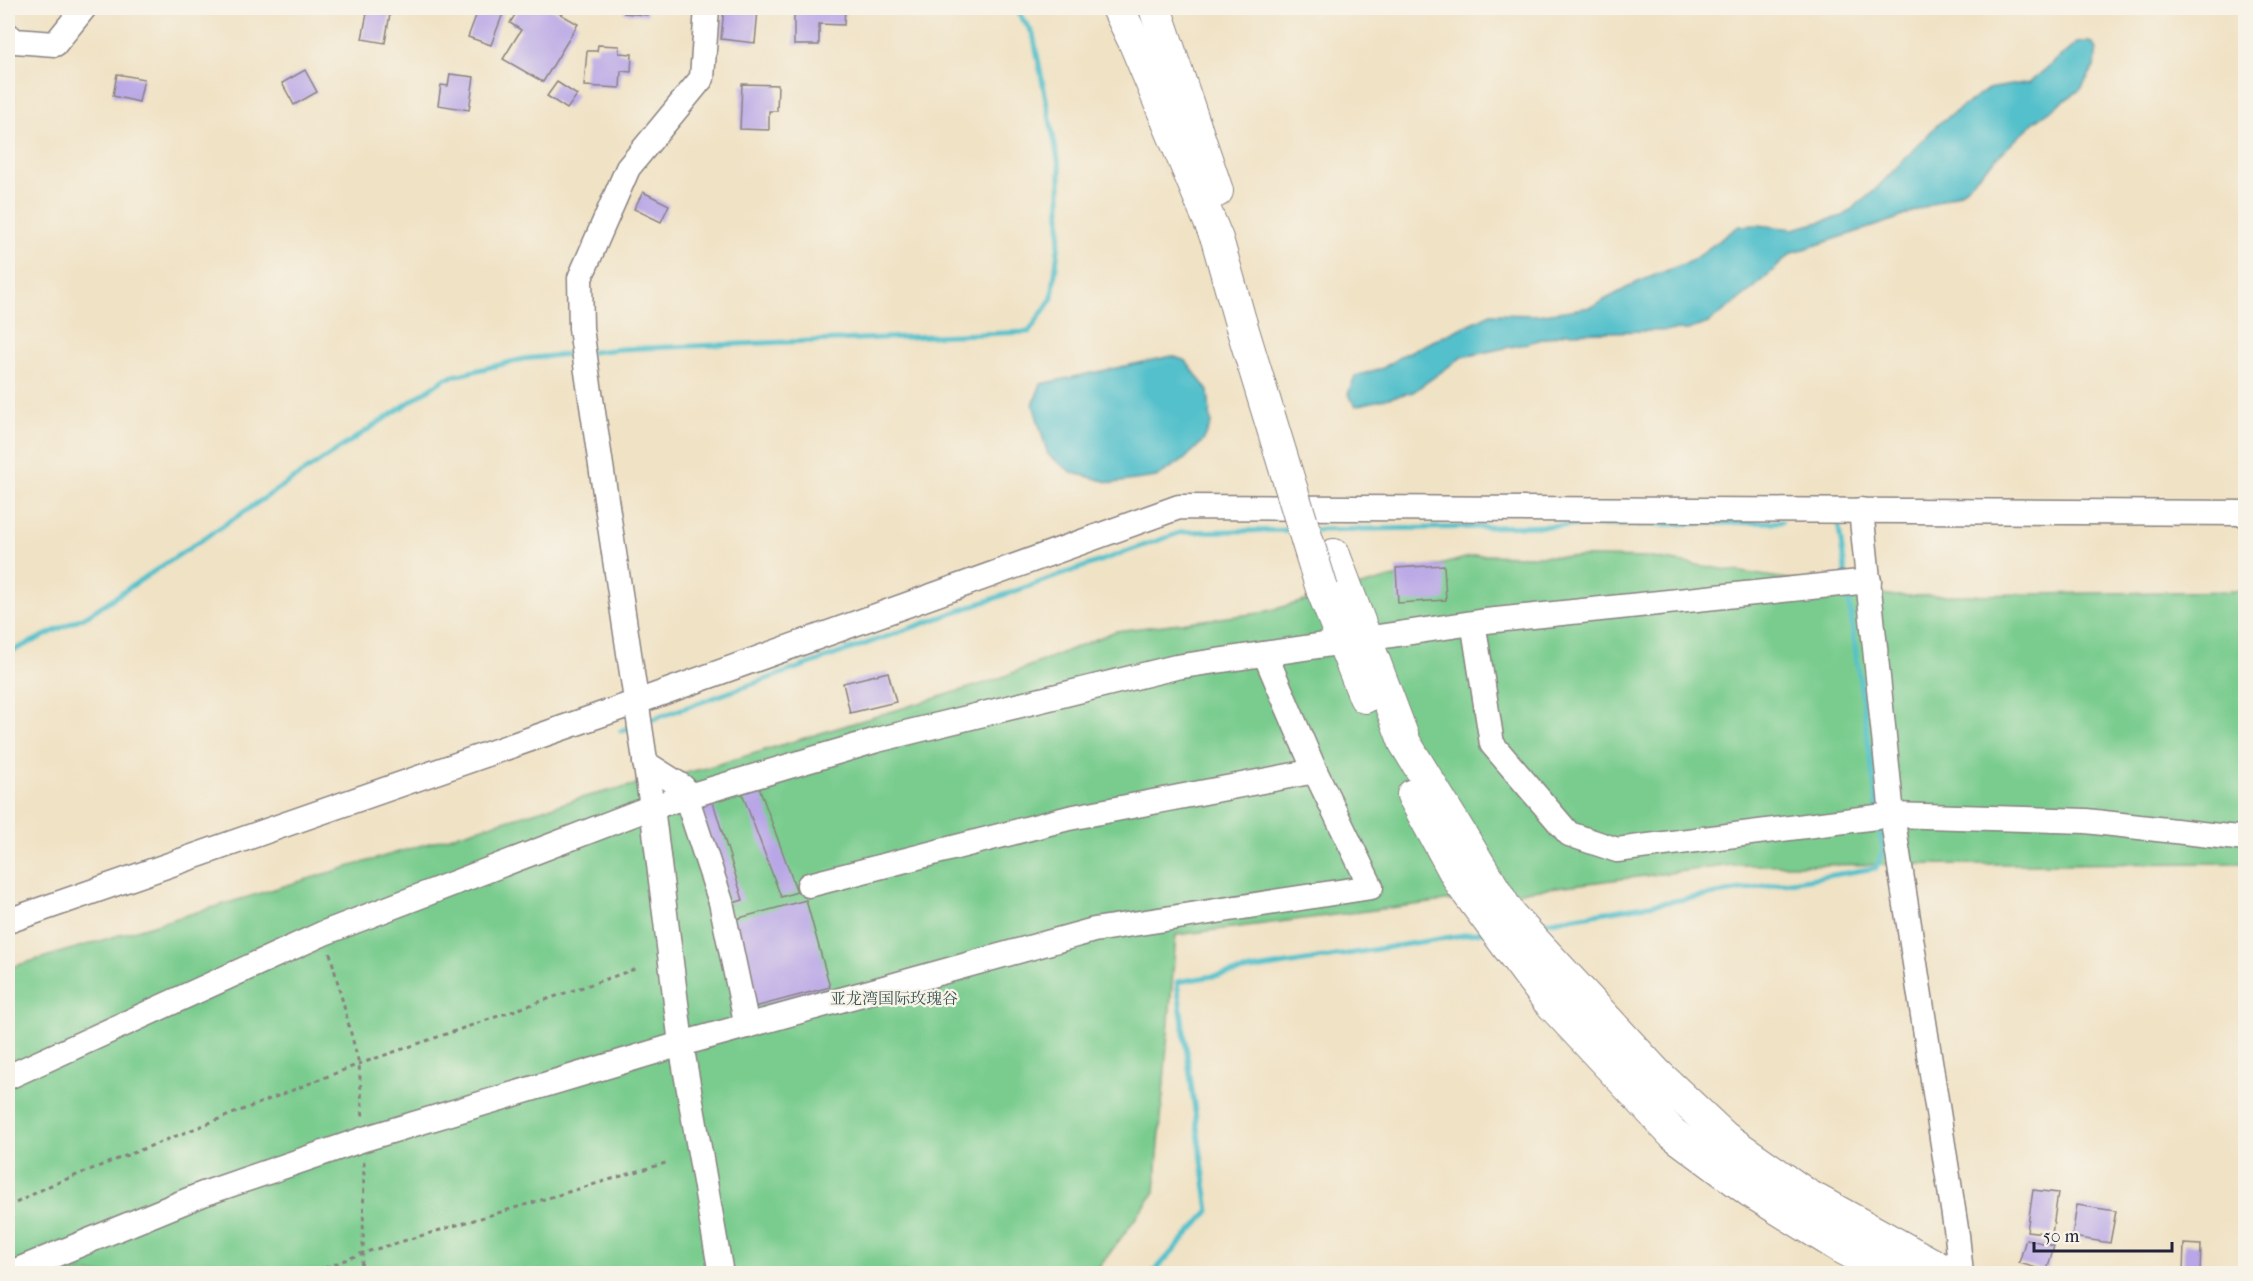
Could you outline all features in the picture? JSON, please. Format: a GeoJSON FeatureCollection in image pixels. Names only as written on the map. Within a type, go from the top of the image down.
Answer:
{"type":"FeatureCollection","features":[{"type":"Feature","properties":{"kind":"main road"},"geometry":{"type":"LineString","coordinates":[[1118,8],[1134,41],[1250,320],[1334,555],[1405,743],[1510,915],[1657,1074],[1724,1137],[1807,1195],[1950,1274]]}},
{"type":"Feature","properties":{"kind":"main road"},"geometry":{"type":"LineString","coordinates":[[1155,8],[1250,320],[1322,589],[1381,737],[1457,875],[1547,999],[1672,1133],[1750,1191],[1837,1245],[1892,1274]]}},
{"type":"Feature","properties":{"kind":"street"},"geometry":{"type":"LineString","coordinates":[[8,35],[15,41],[55,44],[84,8]]}},
{"type":"Feature","properties":{"kind":"street"},"geometry":{"type":"LineString","coordinates":[[707,8],[702,78],[628,168],[580,278],[581,328],[652,807],[681,1044],[721,1274]]}},
{"type":"Feature","properties":{"kind":"street"},"geometry":{"type":"LineString","coordinates":[[8,921],[637,702],[1179,507],[2246,513]]}},
{"type":"Feature","properties":{"kind":"street"},"geometry":{"type":"LineString","coordinates":[[1861,510],[1892,815],[1957,1234],[1961,1274]]}},
{"type":"Feature","properties":{"kind":"street"},"geometry":{"type":"LineString","coordinates":[[8,1077],[324,933],[652,807],[877,740],[1176,667],[1486,621],[1869,581]]}},
{"type":"Feature","properties":{"kind":"street"},"geometry":{"type":"LineString","coordinates":[[1475,634],[1492,744],[1569,834],[1617,850],[1892,815],[2086,821],[2246,839]]}},
{"type":"Feature","properties":{"kind":"street"},"geometry":{"type":"LineString","coordinates":[[8,1274],[203,1194],[364,1139],[681,1044],[1094,930],[1371,887],[1315,771],[1265,654]]}},
{"type":"Feature","properties":{"kind":"street"},"geometry":{"type":"LineString","coordinates":[[645,763],[683,787],[721,902],[747,1026]]}},
{"type":"Feature","properties":{"kind":"street"},"geometry":{"type":"LineString","coordinates":[[809,885],[1069,818],[1315,771]]}},
{"type":"Feature","properties":{"kind":"path"},"geometry":{"type":"LineString","coordinates":[[324,933],[359,1064],[364,1139],[363,1253],[360,1274]]}},
{"type":"Feature","properties":{"kind":"path"},"geometry":{"type":"LineString","coordinates":[[8,1207],[49,1186],[359,1064],[638,968]]}},
{"type":"Feature","properties":{"kind":"path"},"geometry":{"type":"LineString","coordinates":[[309,1274],[363,1253],[669,1162]]}},
{"type":"Feature","properties":{"kind":"green space","name":"亚龙湾国际玫瑰谷"},"geometry":{"type":"Polygon","coordinates":[[[1477,555],[1652,558],[1895,596],[2245,591],[2245,863],[1732,865],[1176,935],[1155,1192],[1095,1273],[8,1274],[8,968],[588,796],[706,768],[995,680],[1116,631],[1260,613],[1477,555]]]}},
{"type":"Feature","properties":{"kind":"water"},"geometry":{"type":"Polygon","coordinates":[[[2091,42],[2097,49],[2094,67],[2081,89],[2034,122],[1961,192],[1893,220],[1792,253],[1755,287],[1708,323],[1688,330],[1565,333],[1462,357],[1413,392],[1356,406],[1348,394],[1355,376],[1383,368],[1403,355],[1491,314],[1537,315],[1591,307],[1638,282],[1691,261],[1739,226],[1758,225],[1793,229],[1843,216],[1874,191],[1938,124],[1988,89],[2030,82],[2077,43],[2091,42]]]}},
{"type":"Feature","properties":{"kind":"water"},"geometry":{"type":"Polygon","coordinates":[[[1172,356],[1186,361],[1208,391],[1211,424],[1203,441],[1185,459],[1156,477],[1113,483],[1073,473],[1048,455],[1033,404],[1041,384],[1172,356]]]}},
{"type":"Feature","properties":{"kind":"building"},"geometry":{"type":"Polygon","coordinates":[[[368,8],[391,8],[385,43],[362,39],[368,8]]]}},
{"type":"Feature","properties":{"kind":"building"},"geometry":{"type":"Polygon","coordinates":[[[479,8],[505,8],[491,45],[468,37],[479,8]]]}},
{"type":"Feature","properties":{"kind":"building"},"geometry":{"type":"Polygon","coordinates":[[[519,8],[550,8],[578,24],[543,82],[503,59],[521,30],[510,23],[519,8]]]}},
{"type":"Feature","properties":{"kind":"building"},"geometry":{"type":"Polygon","coordinates":[[[625,8],[647,8],[647,15],[624,13],[625,8]]]}},
{"type":"Feature","properties":{"kind":"building"},"geometry":{"type":"Polygon","coordinates":[[[724,8],[758,10],[755,43],[721,39],[724,8]]]}},
{"type":"Feature","properties":{"kind":"building"},"geometry":{"type":"Polygon","coordinates":[[[794,8],[845,8],[844,25],[819,24],[819,45],[794,45],[794,8]]]}},
{"type":"Feature","properties":{"kind":"building"},"geometry":{"type":"Polygon","coordinates":[[[598,45],[619,46],[619,53],[632,54],[631,72],[621,71],[620,88],[584,86],[587,51],[597,51],[598,45]]]}},
{"type":"Feature","properties":{"kind":"building"},"geometry":{"type":"Polygon","coordinates":[[[305,70],[317,92],[294,105],[282,83],[305,70]]]}},
{"type":"Feature","properties":{"kind":"building"},"geometry":{"type":"Polygon","coordinates":[[[117,74],[144,79],[139,102],[113,96],[117,74]]]}},
{"type":"Feature","properties":{"kind":"building"},"geometry":{"type":"Polygon","coordinates":[[[450,74],[474,77],[469,110],[438,105],[441,85],[448,86],[450,74]]]}},
{"type":"Feature","properties":{"kind":"building"},"geometry":{"type":"Polygon","coordinates":[[[557,82],[577,95],[567,109],[547,96],[557,82]]]}},
{"type":"Feature","properties":{"kind":"building"},"geometry":{"type":"Polygon","coordinates":[[[742,84],[778,85],[777,111],[769,111],[769,130],[740,129],[742,84]]]}},
{"type":"Feature","properties":{"kind":"building"},"geometry":{"type":"Polygon","coordinates":[[[643,192],[669,205],[661,222],[634,209],[643,192]]]}},
{"type":"Feature","properties":{"kind":"building"},"geometry":{"type":"Polygon","coordinates":[[[1444,565],[1446,600],[1398,603],[1396,568],[1444,565]]]}},
{"type":"Feature","properties":{"kind":"building"},"geometry":{"type":"Polygon","coordinates":[[[888,672],[896,702],[850,713],[843,683],[888,672]]]}},
{"type":"Feature","properties":{"kind":"building"},"geometry":{"type":"Polygon","coordinates":[[[759,787],[797,892],[781,897],[742,793],[759,787]]]}},
{"type":"Feature","properties":{"kind":"building"},"geometry":{"type":"Polygon","coordinates":[[[713,802],[743,900],[730,904],[700,806],[713,802]]]}},
{"type":"Feature","properties":{"kind":"building"},"geometry":{"type":"Polygon","coordinates":[[[806,900],[830,987],[751,1008],[728,921],[806,900]]]}},
{"type":"Feature","properties":{"kind":"building"},"geometry":{"type":"Polygon","coordinates":[[[2033,1190],[2058,1193],[2052,1234],[2027,1231],[2033,1190]]]}},
{"type":"Feature","properties":{"kind":"building"},"geometry":{"type":"Polygon","coordinates":[[[2077,1205],[2116,1211],[2110,1243],[2072,1237],[2077,1205]]]}},
{"type":"Feature","properties":{"kind":"building"},"geometry":{"type":"Polygon","coordinates":[[[2026,1239],[2054,1246],[2047,1271],[2019,1263],[2026,1239]]]}},
{"type":"Feature","properties":{"kind":"building"},"geometry":{"type":"Polygon","coordinates":[[[2184,1244],[2201,1245],[2200,1274],[2183,1274],[2184,1244]]]}},
{"type":"Feature","properties":{"kind":"waterway"},"geometry":{"type":"LineString","coordinates":[[592,352],[1029,332],[1052,298],[1060,233],[1060,170],[1033,34],[1015,8]]}},
{"type":"Feature","properties":{"kind":"waterway"},"geometry":{"type":"LineString","coordinates":[[8,653],[88,615],[446,378],[523,359],[579,353]]}},
{"type":"Feature","properties":{"kind":"waterway"},"geometry":{"type":"LineString","coordinates":[[1838,521],[1846,577]]}},
{"type":"Feature","properties":{"kind":"waterway"},"geometry":{"type":"LineString","coordinates":[[1314,530],[1782,522]]}},
{"type":"Feature","properties":{"kind":"waterway"},"geometry":{"type":"LineString","coordinates":[[645,722],[1182,532],[1293,530]]}},
{"type":"Feature","properties":{"kind":"waterway"},"geometry":{"type":"LineString","coordinates":[[1847,589],[1878,812]]}},
{"type":"Feature","properties":{"kind":"waterway"},"geometry":{"type":"LineString","coordinates":[[621,731],[633,726]]}},
{"type":"Feature","properties":{"kind":"waterway"},"geometry":{"type":"LineString","coordinates":[[1533,924],[1876,868],[1883,851],[1879,824]]}},
{"type":"Feature","properties":{"kind":"waterway"},"geometry":{"type":"LineString","coordinates":[[1152,1274],[1209,1211],[1177,982],[1482,932]]}}]}
